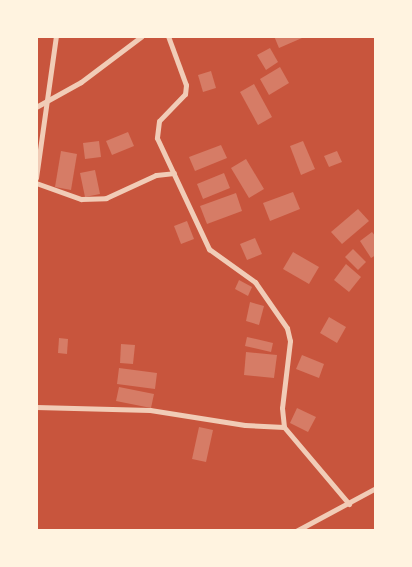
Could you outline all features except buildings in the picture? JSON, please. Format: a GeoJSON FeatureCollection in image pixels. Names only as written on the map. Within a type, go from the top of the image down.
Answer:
{"type":"FeatureCollection","features":[{"type":"Feature","properties":{"kind":"street"},"geometry":{"type":"LineString","coordinates":[[36,178],[56,36]]}},
{"type":"Feature","properties":{"kind":"street"},"geometry":{"type":"LineString","coordinates":[[36,107],[48,103],[142,36]]}},
{"type":"Feature","properties":{"kind":"street"},"geometry":{"type":"LineString","coordinates":[[168,36],[186,85],[185,94],[159,121],[157,138],[209,248],[255,282],[287,328],[290,341],[282,408],[284,427],[349,504]]}},
{"type":"Feature","properties":{"kind":"street"},"geometry":{"type":"LineString","coordinates":[[36,183],[81,199],[106,198],[154,176],[174,173]]}},
{"type":"Feature","properties":{"kind":"street"},"geometry":{"type":"LineString","coordinates":[[36,408],[122,408],[284,427]]}},
{"type":"Feature","properties":{"kind":"street"},"geometry":{"type":"LineString","coordinates":[[296,531],[376,488]]}}]}
